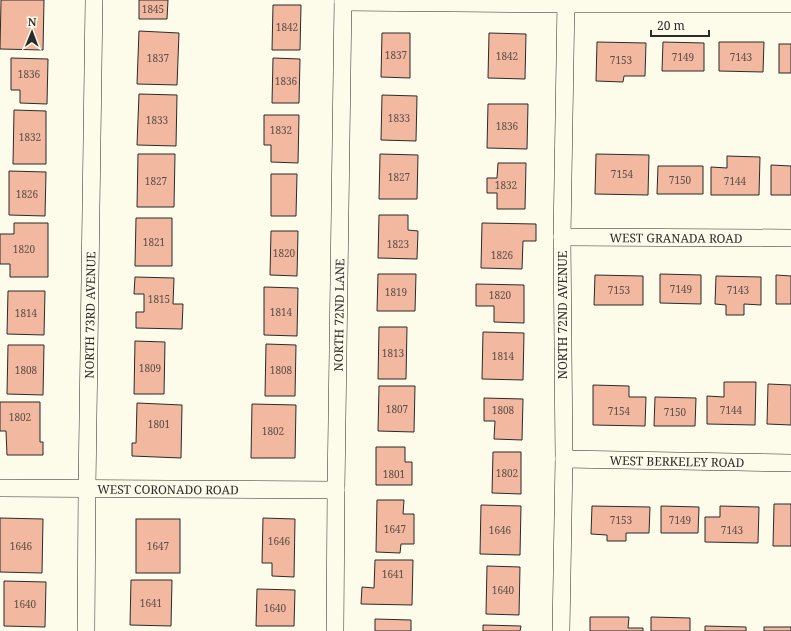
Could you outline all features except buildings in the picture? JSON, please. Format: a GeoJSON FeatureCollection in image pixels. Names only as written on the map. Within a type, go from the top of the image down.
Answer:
{"type":"FeatureCollection","features":[{"type":"Feature","properties":{"kind":"street","name":"NORTH 73RD AVENUE"},"geometry":{"type":"LineString","coordinates":[[86,631],[94,0]]}},
{"type":"Feature","properties":{"kind":"street"},"geometry":{"type":"LineString","coordinates":[[343,1],[791,4]]}},
{"type":"Feature","properties":{"kind":"street","name":"NORTH 72ND LANE"},"geometry":{"type":"LineString","coordinates":[[335,631],[343,1]]}},
{"type":"Feature","properties":{"kind":"street","name":"NORTH 72ND AVENUE"},"geometry":{"type":"LineString","coordinates":[[561,631],[564,460],[562,237],[566,2]]}},
{"type":"Feature","properties":{"kind":"street","name":"WEST GRANADA ROAD"},"geometry":{"type":"LineString","coordinates":[[562,237],[791,238]]}},
{"type":"Feature","properties":{"kind":"street","name":"WEST BERKELEY ROAD"},"geometry":{"type":"LineString","coordinates":[[564,460],[791,463]]}},
{"type":"Feature","properties":{"kind":"street","name":"WEST CORONADO ROAD"},"geometry":{"type":"LineString","coordinates":[[0,488],[336,490]]}}]}
